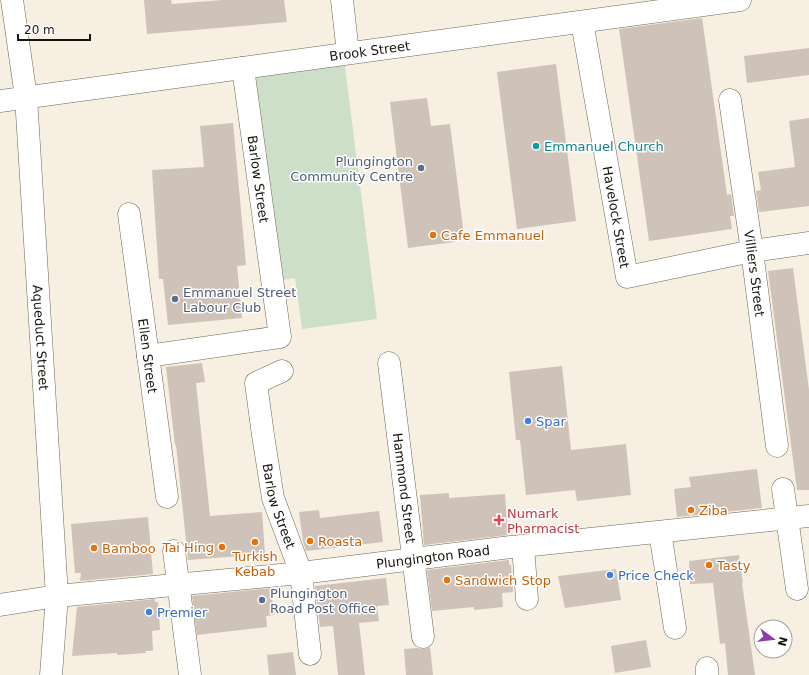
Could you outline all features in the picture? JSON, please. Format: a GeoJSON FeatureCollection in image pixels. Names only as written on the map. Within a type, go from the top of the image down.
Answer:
{"type":"FeatureCollection","features":[{"type":"Feature","properties":{"kind":"street","name":"Aqueduct Street"},"geometry":{"type":"LineString","coordinates":[[12,0],[26,97],[57,596],[51,675]]}},
{"type":"Feature","properties":{"kind":"street"},"geometry":{"type":"LineString","coordinates":[[342,0],[348,53]]}},
{"type":"Feature","properties":{"kind":"street","name":"Brook Street"},"geometry":{"type":"LineString","coordinates":[[0,101],[740,0]]}},
{"type":"Feature","properties":{"kind":"street","name":"Havelock Street"},"geometry":{"type":"LineString","coordinates":[[582,22],[627,277],[752,251],[809,243]]}},
{"type":"Feature","properties":{"kind":"street","name":"Barlow Street"},"geometry":{"type":"LineString","coordinates":[[148,356],[280,337],[243,68]]}},
{"type":"Feature","properties":{"kind":"street","name":"Villiers Street"},"geometry":{"type":"LineString","coordinates":[[730,100],[752,251],[777,446]]}},
{"type":"Feature","properties":{"kind":"street","name":"Ellen Street"},"geometry":{"type":"LineString","coordinates":[[129,214],[167,497]]}},
{"type":"Feature","properties":{"kind":"street","name":"Hammond Street"},"geometry":{"type":"LineString","coordinates":[[389,363],[423,637]]}},
{"type":"Feature","properties":{"kind":"street","name":"Barlow Street"},"geometry":{"type":"LineString","coordinates":[[282,371],[256,383],[273,498],[301,573],[310,654]]}},
{"type":"Feature","properties":{"kind":"street"},"geometry":{"type":"LineString","coordinates":[[783,489],[797,589]]}},
{"type":"Feature","properties":{"kind":"street","name":"Plungington Road"},"geometry":{"type":"LineString","coordinates":[[0,605],[57,596],[301,573],[511,547],[809,516]]}},
{"type":"Feature","properties":{"kind":"street"},"geometry":{"type":"LineString","coordinates":[[660,532],[675,628]]}},
{"type":"Feature","properties":{"kind":"street"},"geometry":{"type":"LineString","coordinates":[[523,546],[527,599]]}},
{"type":"Feature","properties":{"kind":"street"},"geometry":{"type":"LineString","coordinates":[[174,551],[190,675]]}},
{"type":"Feature","properties":{"kind":"green space"},"geometry":{"type":"Polygon","coordinates":[[[344,59],[377,319],[302,329],[295,278],[276,281],[249,71],[344,59]]]}},
{"type":"Feature","properties":{"kind":"building"},"geometry":{"type":"Polygon","coordinates":[[[144,0],[171,0],[172,4],[223,0],[284,0],[287,22],[147,34],[144,0]]]}},
{"type":"Feature","properties":{"kind":"building"},"geometry":{"type":"Polygon","coordinates":[[[702,18],[727,195],[731,194],[734,216],[730,216],[732,229],[649,241],[619,29],[702,18]]]}},
{"type":"Feature","properties":{"kind":"building"},"geometry":{"type":"Polygon","coordinates":[[[809,48],[809,75],[747,83],[744,56],[809,48]]]}},
{"type":"Feature","properties":{"kind":"building","name":"Emmanuel Church"},"geometry":{"type":"Polygon","coordinates":[[[556,64],[576,221],[517,229],[497,72],[556,64]]]}},
{"type":"Feature","properties":{"kind":"building","name":"Plungington Community Centre"},"geometry":{"type":"Polygon","coordinates":[[[427,98],[431,126],[450,124],[463,228],[455,242],[408,248],[390,102],[427,98]]]}},
{"type":"Feature","properties":{"kind":"building"},"geometry":{"type":"Polygon","coordinates":[[[809,118],[809,206],[759,212],[756,191],[761,190],[758,172],[795,167],[789,121],[809,118]]]}},
{"type":"Feature","properties":{"kind":"building"},"geometry":{"type":"Polygon","coordinates":[[[233,123],[246,265],[237,266],[242,318],[168,325],[163,279],[159,279],[152,170],[204,167],[200,126],[233,123]]]}},
{"type":"Feature","properties":{"kind":"building"},"geometry":{"type":"Polygon","coordinates":[[[793,268],[809,390],[809,490],[797,490],[768,271],[793,268]]]}},
{"type":"Feature","properties":{"kind":"building"},"geometry":{"type":"Polygon","coordinates":[[[202,363],[205,382],[196,383],[210,516],[262,512],[265,554],[188,560],[166,367],[202,363]]]}},
{"type":"Feature","properties":{"kind":"building"},"geometry":{"type":"Polygon","coordinates":[[[562,366],[571,450],[626,444],[631,495],[577,501],[575,490],[526,495],[520,440],[516,440],[509,372],[562,366]]]}},
{"type":"Feature","properties":{"kind":"building"},"geometry":{"type":"Polygon","coordinates":[[[757,469],[762,508],[677,517],[674,489],[691,487],[689,477],[757,469]]]}},
{"type":"Feature","properties":{"kind":"building"},"geometry":{"type":"Polygon","coordinates":[[[449,493],[449,498],[505,494],[508,535],[424,545],[420,495],[449,493]]]}},
{"type":"Feature","properties":{"kind":"building"},"geometry":{"type":"Polygon","coordinates":[[[319,510],[320,518],[379,511],[383,542],[306,551],[299,512],[319,510]]]}},
{"type":"Feature","properties":{"kind":"building"},"geometry":{"type":"Polygon","coordinates":[[[148,517],[153,574],[80,581],[81,573],[75,573],[71,524],[148,517]]]}},
{"type":"Feature","properties":{"kind":"building"},"geometry":{"type":"Polygon","coordinates":[[[739,555],[755,675],[728,675],[725,643],[720,644],[713,583],[690,584],[689,561],[739,555]]]}},
{"type":"Feature","properties":{"kind":"building"},"geometry":{"type":"Polygon","coordinates":[[[509,560],[509,565],[511,565],[513,592],[502,593],[503,607],[474,610],[474,607],[432,611],[427,570],[509,560]]]}},
{"type":"Feature","properties":{"kind":"building"},"geometry":{"type":"Polygon","coordinates":[[[616,569],[621,600],[565,608],[558,576],[616,569]]]}},
{"type":"Feature","properties":{"kind":"building"},"geometry":{"type":"Polygon","coordinates":[[[386,578],[389,605],[377,606],[379,621],[359,623],[365,675],[338,675],[333,626],[320,627],[315,586],[386,578]]]}},
{"type":"Feature","properties":{"kind":"building"},"geometry":{"type":"Polygon","coordinates":[[[271,588],[274,615],[266,616],[267,627],[197,635],[192,596],[271,588]]]}},
{"type":"Feature","properties":{"kind":"building"},"geometry":{"type":"Polygon","coordinates":[[[155,599],[155,602],[158,602],[160,630],[152,631],[153,651],[145,651],[146,653],[117,655],[117,653],[72,656],[77,607],[155,599]]]}},
{"type":"Feature","properties":{"kind":"building"},"geometry":{"type":"Polygon","coordinates":[[[646,640],[651,667],[615,673],[611,646],[646,640]]]}},
{"type":"Feature","properties":{"kind":"building"},"geometry":{"type":"Polygon","coordinates":[[[430,647],[433,675],[406,675],[404,649],[424,649],[430,647]]]}},
{"type":"Feature","properties":{"kind":"building"},"geometry":{"type":"Polygon","coordinates":[[[293,652],[296,675],[269,675],[267,655],[293,652]]]}},
{"type":"Feature","properties":{"kind":"place","name":"Emmanuel Church"},"geometry":{"type":"Point","coordinates":[536,146]}},
{"type":"Feature","properties":{"kind":"place","name":"Plungington Community Centre"},"geometry":{"type":"Point","coordinates":[421,168]}},
{"type":"Feature","properties":{"kind":"place","name":"Cafe Emmanuel"},"geometry":{"type":"Point","coordinates":[433,235]}},
{"type":"Feature","properties":{"kind":"place","name":"Emmanuel Street Labour Club"},"geometry":{"type":"Point","coordinates":[175,299]}},
{"type":"Feature","properties":{"kind":"place","name":"Spar"},"geometry":{"type":"Point","coordinates":[528,421]}},
{"type":"Feature","properties":{"kind":"place","name":"Ziba"},"geometry":{"type":"Point","coordinates":[691,510]}},
{"type":"Feature","properties":{"kind":"place","name":"Numark Pharmacist"},"geometry":{"type":"Point","coordinates":[499,520]}},
{"type":"Feature","properties":{"kind":"place","name":"Roasta"},"geometry":{"type":"Point","coordinates":[310,541]}},
{"type":"Feature","properties":{"kind":"place","name":"Turkish Kebab"},"geometry":{"type":"Point","coordinates":[255,542]}},
{"type":"Feature","properties":{"kind":"place","name":"Tai Hing"},"geometry":{"type":"Point","coordinates":[222,547]}},
{"type":"Feature","properties":{"kind":"place","name":"Bamboo"},"geometry":{"type":"Point","coordinates":[94,548]}},
{"type":"Feature","properties":{"kind":"place","name":"Tasty"},"geometry":{"type":"Point","coordinates":[709,565]}},
{"type":"Feature","properties":{"kind":"place","name":"Price Check"},"geometry":{"type":"Point","coordinates":[610,575]}},
{"type":"Feature","properties":{"kind":"place","name":"Sandwich Stop"},"geometry":{"type":"Point","coordinates":[447,580]}},
{"type":"Feature","properties":{"kind":"place","name":"Plungington Road Post Office"},"geometry":{"type":"Point","coordinates":[262,600]}},
{"type":"Feature","properties":{"kind":"place","name":"Premier"},"geometry":{"type":"Point","coordinates":[149,612]}}]}
